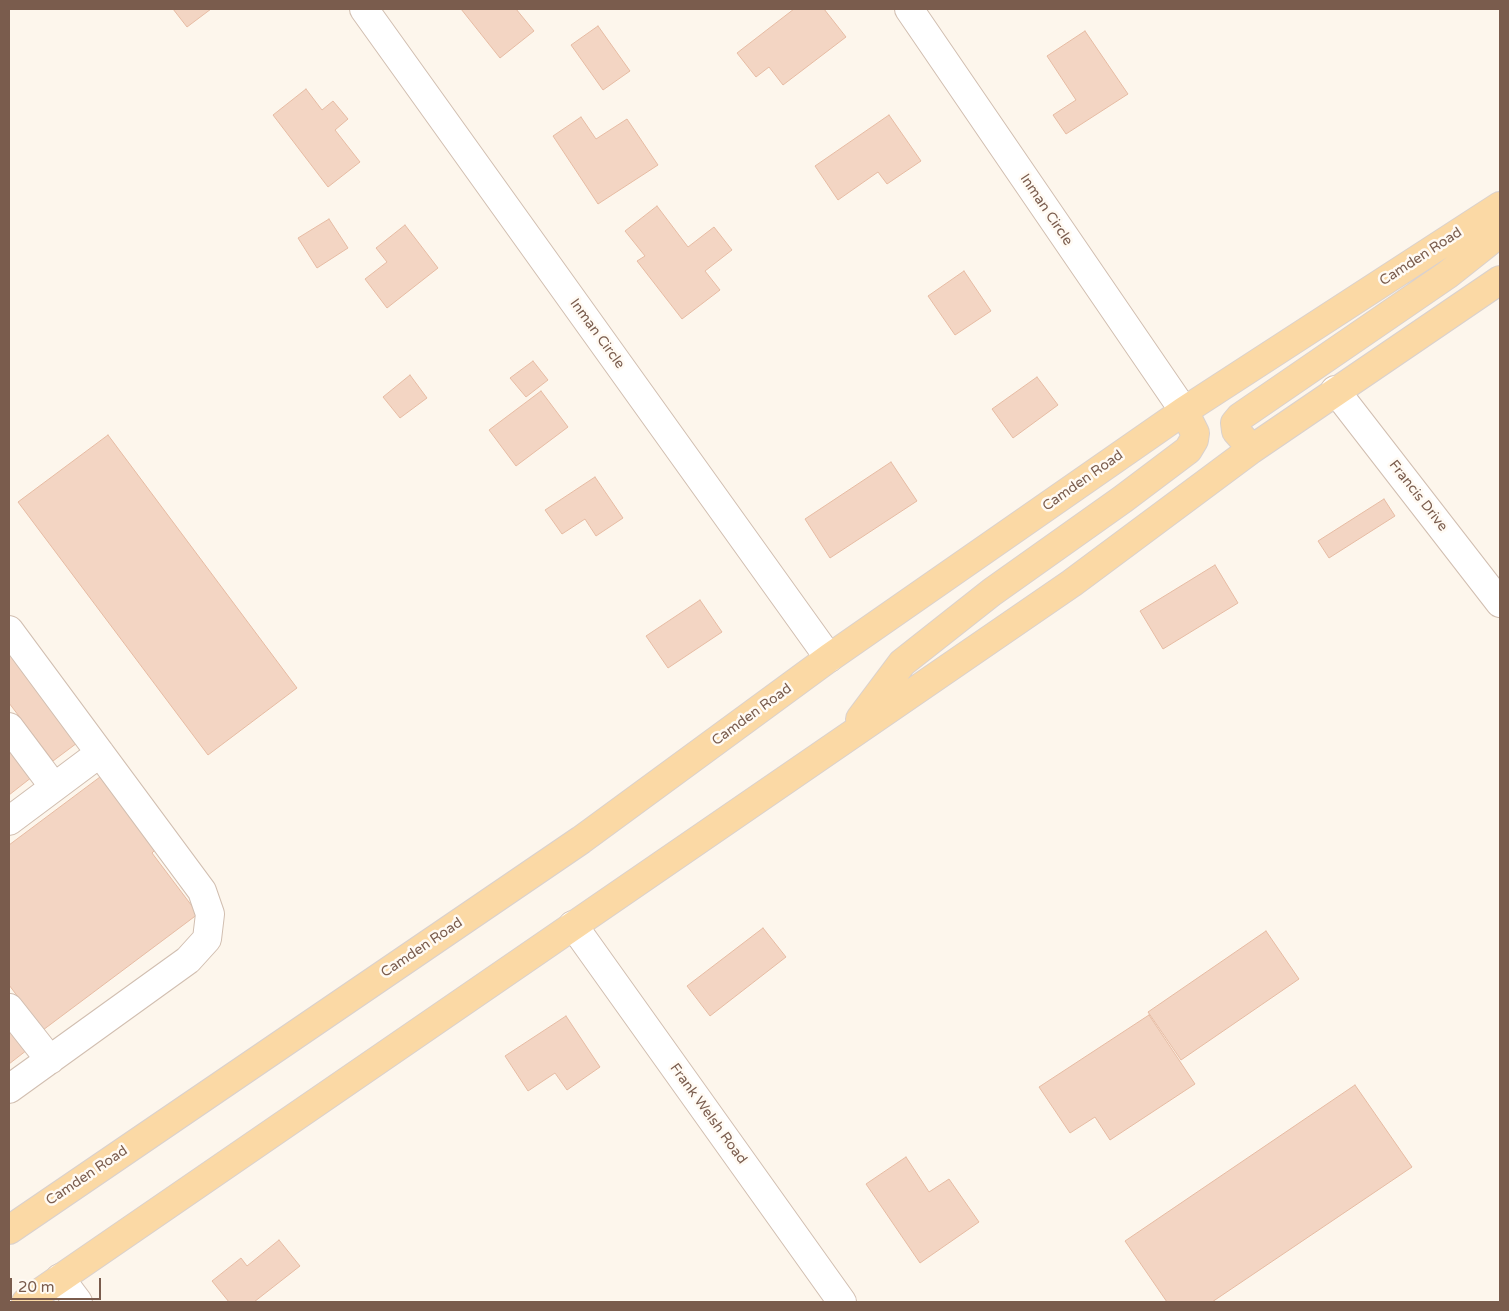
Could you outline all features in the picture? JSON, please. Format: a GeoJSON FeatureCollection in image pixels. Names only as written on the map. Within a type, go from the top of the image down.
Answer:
{"type":"FeatureCollection","features":[{"type":"Feature","properties":{"kind":"main road","name":"Camden Road"},"geometry":{"type":"LineString","coordinates":[[9,1230],[580,840],[829,658],[1184,411],[1500,206]]}},
{"type":"Feature","properties":{"kind":"main road"},"geometry":{"type":"LineString","coordinates":[[1252,449],[1236,431],[1235,423],[1240,417],[1447,274],[1500,233]]}},
{"type":"Feature","properties":{"kind":"main road"},"geometry":{"type":"LineString","coordinates":[[26,1302],[1072,583],[1252,449],[1335,390],[1500,280]]}},
{"type":"Feature","properties":{"kind":"main road"},"geometry":{"type":"LineString","coordinates":[[846,738],[902,663],[992,592],[1139,488],[1188,450],[1194,440],[1195,433],[1184,411]]}},
{"type":"Feature","properties":{"kind":"street","name":"Inman Circle"},"geometry":{"type":"LineString","coordinates":[[364,9],[829,658]]}},
{"type":"Feature","properties":{"kind":"street","name":"Inman Circle"},"geometry":{"type":"LineString","coordinates":[[909,9],[1184,411]]}},
{"type":"Feature","properties":{"kind":"street","name":"Francis Drive"},"geometry":{"type":"LineString","coordinates":[[1335,390],[1500,603]]}},
{"type":"Feature","properties":{"kind":"street"},"geometry":{"type":"LineString","coordinates":[[9,630],[202,891],[210,914],[207,939],[188,960],[9,1089]]}},
{"type":"Feature","properties":{"kind":"street"},"geometry":{"type":"LineString","coordinates":[[9,727],[54,787]]}},
{"type":"Feature","properties":{"kind":"street"},"geometry":{"type":"LineString","coordinates":[[9,819],[100,753]]}},
{"type":"Feature","properties":{"kind":"street","name":"Frank Welsh Road"},"geometry":{"type":"LineString","coordinates":[[573,925],[842,1302]]}},
{"type":"Feature","properties":{"kind":"street"},"geometry":{"type":"LineString","coordinates":[[9,1008],[50,1060]]}},
{"type":"Feature","properties":{"kind":"street"},"geometry":{"type":"LineString","coordinates":[[60,1278],[78,1302]]}},
{"type":"Feature","properties":{"kind":"building"},"geometry":{"type":"Polygon","coordinates":[[[173,9],[211,9],[187,27],[173,9]]]}},
{"type":"Feature","properties":{"kind":"building"},"geometry":{"type":"Polygon","coordinates":[[[461,9],[516,9],[534,31],[500,58],[461,9]]]}},
{"type":"Feature","properties":{"kind":"building"},"geometry":{"type":"Polygon","coordinates":[[[794,9],[824,9],[846,37],[783,85],[769,67],[756,77],[737,53],[794,9]]]}},
{"type":"Feature","properties":{"kind":"building"},"geometry":{"type":"Polygon","coordinates":[[[598,26],[630,71],[603,90],[571,45],[598,26]]]}},
{"type":"Feature","properties":{"kind":"building"},"geometry":{"type":"Polygon","coordinates":[[[1085,31],[1128,94],[1066,134],[1053,115],[1076,100],[1047,56],[1085,31]]]}},
{"type":"Feature","properties":{"kind":"building"},"geometry":{"type":"Polygon","coordinates":[[[306,89],[322,110],[333,101],[348,119],[335,130],[360,162],[328,187],[273,115],[306,89]]]}},
{"type":"Feature","properties":{"kind":"building"},"geometry":{"type":"Polygon","coordinates":[[[889,115],[921,161],[887,184],[878,172],[838,200],[815,166],[889,115]]]}},
{"type":"Feature","properties":{"kind":"building"},"geometry":{"type":"Polygon","coordinates":[[[581,117],[596,139],[627,119],[658,165],[598,204],[553,136],[581,117]]]}},
{"type":"Feature","properties":{"kind":"building"},"geometry":{"type":"Polygon","coordinates":[[[657,206],[688,247],[714,227],[732,250],[705,271],[720,290],[682,319],[637,261],[645,256],[625,231],[657,206]]]}},
{"type":"Feature","properties":{"kind":"building"},"geometry":{"type":"Polygon","coordinates":[[[329,219],[348,248],[317,268],[298,238],[329,219]]]}},
{"type":"Feature","properties":{"kind":"building"},"geometry":{"type":"Polygon","coordinates":[[[405,225],[438,268],[387,308],[365,279],[387,262],[376,248],[405,225]]]}},
{"type":"Feature","properties":{"kind":"building"},"geometry":{"type":"Polygon","coordinates":[[[964,271],[991,311],[955,335],[928,296],[964,271]]]}},
{"type":"Feature","properties":{"kind":"building"},"geometry":{"type":"Polygon","coordinates":[[[533,361],[548,380],[526,397],[510,378],[533,361]]]}},
{"type":"Feature","properties":{"kind":"building"},"geometry":{"type":"Polygon","coordinates":[[[410,375],[427,398],[400,418],[383,397],[410,375]]]}},
{"type":"Feature","properties":{"kind":"building"},"geometry":{"type":"Polygon","coordinates":[[[1037,377],[1058,405],[1013,438],[992,409],[1037,377]]]}},
{"type":"Feature","properties":{"kind":"building"},"geometry":{"type":"Polygon","coordinates":[[[541,391],[568,427],[516,466],[489,430],[541,391]]]}},
{"type":"Feature","properties":{"kind":"building"},"geometry":{"type":"Polygon","coordinates":[[[108,435],[297,688],[208,755],[18,502],[108,435]]]}},
{"type":"Feature","properties":{"kind":"building"},"geometry":{"type":"Polygon","coordinates":[[[891,462],[917,501],[830,558],[805,519],[891,462]]]}},
{"type":"Feature","properties":{"kind":"building"},"geometry":{"type":"Polygon","coordinates":[[[595,477],[623,518],[596,536],[585,519],[562,534],[545,510],[595,477]]]}},
{"type":"Feature","properties":{"kind":"building"},"geometry":{"type":"Polygon","coordinates":[[[1384,499],[1395,516],[1329,558],[1318,541],[1384,499]]]}},
{"type":"Feature","properties":{"kind":"building"},"geometry":{"type":"Polygon","coordinates":[[[1215,565],[1238,603],[1163,649],[1140,611],[1215,565]]]}},
{"type":"Feature","properties":{"kind":"building"},"geometry":{"type":"Polygon","coordinates":[[[700,600],[722,632],[668,668],[646,636],[700,600]]]}},
{"type":"Feature","properties":{"kind":"building"},"geometry":{"type":"Polygon","coordinates":[[[9,653],[77,743],[53,761],[9,703],[9,653]]]}},
{"type":"Feature","properties":{"kind":"building"},"geometry":{"type":"Polygon","coordinates":[[[9,746],[32,777],[9,795],[9,746]]]}},
{"type":"Feature","properties":{"kind":"building"},"geometry":{"type":"Polygon","coordinates":[[[100,777],[155,850],[152,853],[198,914],[43,1030],[9,985],[9,845],[100,777]]]}},
{"type":"Feature","properties":{"kind":"building"},"geometry":{"type":"Polygon","coordinates":[[[763,928],[786,957],[710,1016],[687,986],[763,928]]]}},
{"type":"Feature","properties":{"kind":"building"},"geometry":{"type":"Polygon","coordinates":[[[1266,931],[1299,979],[1181,1060],[1148,1012],[1266,931]]]}},
{"type":"Feature","properties":{"kind":"building"},"geometry":{"type":"Polygon","coordinates":[[[1149,1015],[1195,1084],[1110,1140],[1095,1117],[1070,1133],[1039,1087],[1149,1015]]]}},
{"type":"Feature","properties":{"kind":"building"},"geometry":{"type":"Polygon","coordinates":[[[566,1016],[600,1067],[567,1090],[555,1073],[528,1091],[505,1056],[566,1016]]]}},
{"type":"Feature","properties":{"kind":"building"},"geometry":{"type":"Polygon","coordinates":[[[9,1026],[27,1050],[9,1064],[9,1026]]]}},
{"type":"Feature","properties":{"kind":"building"},"geometry":{"type":"Polygon","coordinates":[[[1355,1085],[1412,1167],[1212,1302],[1167,1302],[1125,1241],[1355,1085]]]}},
{"type":"Feature","properties":{"kind":"building"},"geometry":{"type":"Polygon","coordinates":[[[906,1157],[929,1192],[949,1179],[979,1222],[920,1263],[866,1184],[906,1157]]]}},
{"type":"Feature","properties":{"kind":"building"},"geometry":{"type":"Polygon","coordinates":[[[279,1240],[300,1266],[254,1302],[229,1302],[212,1281],[241,1258],[247,1266],[279,1240]]]}}]}
